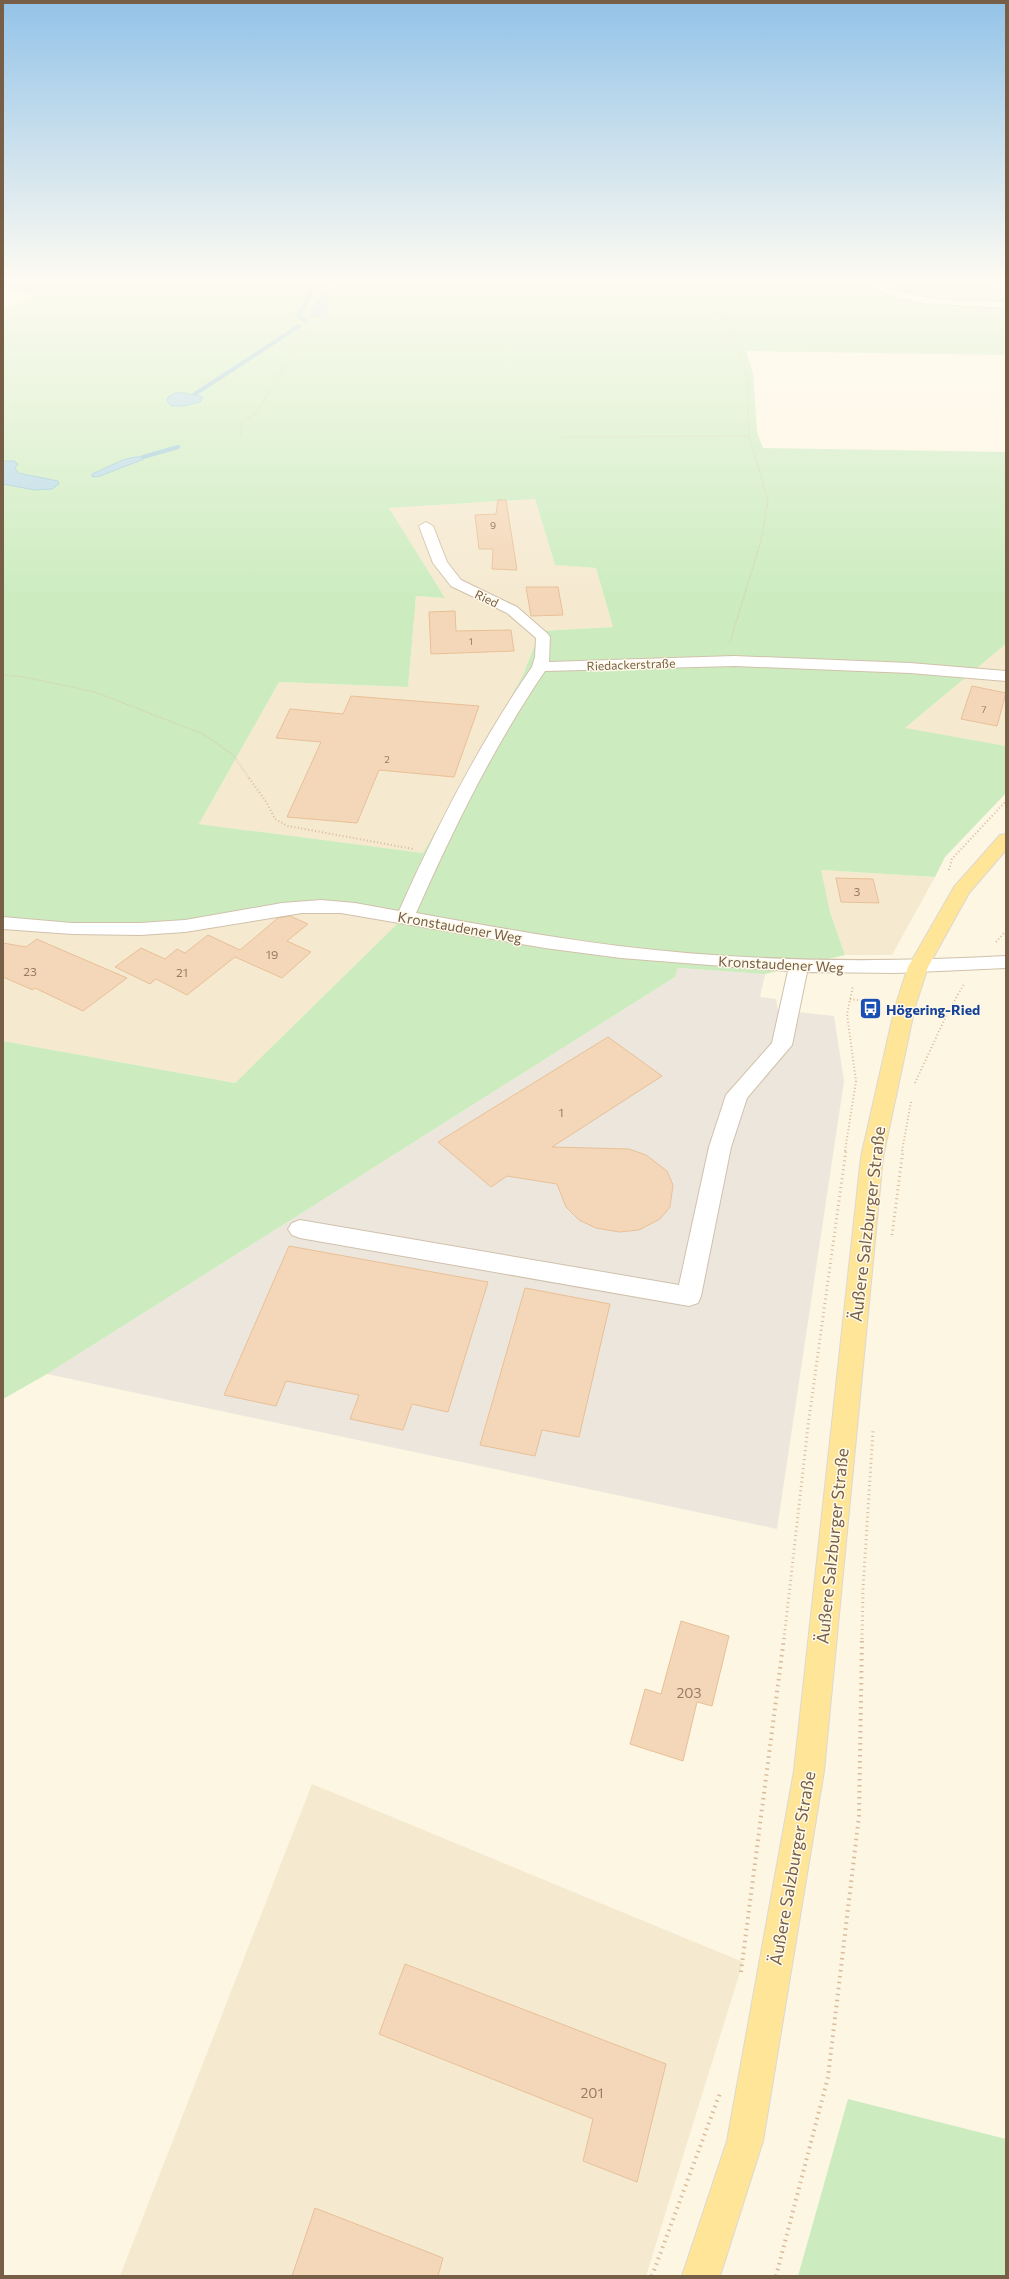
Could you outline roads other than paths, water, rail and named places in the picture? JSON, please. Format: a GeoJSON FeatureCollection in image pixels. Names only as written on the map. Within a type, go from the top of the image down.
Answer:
{"type":"FeatureCollection","features":[{"type":"Feature","properties":{"kind":"main road","name":"Äußere Salzburger Straße"},"geometry":{"type":"LineString","coordinates":[[701,2276],[745,2141],[809,1771],[872,1157],[903,1014],[918,968],[961,891],[1006,839]]}},
{"type":"Feature","properties":{"kind":"street","name":"Ried"},"geometry":{"type":"LineString","coordinates":[[426,526],[440,563],[456,583],[512,610],[543,637],[543,657],[540,667]]}},
{"type":"Feature","properties":{"kind":"street","name":"Riedackerstraße"},"geometry":{"type":"LineString","coordinates":[[540,667],[724,662],[910,668],[1006,676]]}},
{"type":"Feature","properties":{"kind":"street"},"geometry":{"type":"LineString","coordinates":[[406,917],[433,854],[481,758],[517,699],[540,667]]}},
{"type":"Feature","properties":{"kind":"street","name":"Kronstaudener Weg"},"geometry":{"type":"LineString","coordinates":[[3,923],[105,931],[186,926],[302,906],[341,906],[564,945],[655,956],[858,968],[918,968],[1006,962]]}},
{"type":"Feature","properties":{"kind":"street"},"geometry":{"type":"LineString","coordinates":[[300,1229],[689,1296],[720,1148],[737,1095],[782,1045],[799,964]]}},
{"type":"Feature","properties":{"kind":"water"},"geometry":{"type":"Polygon","coordinates":[[[176,393],[185,393],[203,397],[200,402],[184,406],[171,406],[167,401],[168,397],[176,393]]]}},
{"type":"Feature","properties":{"kind":"water"},"geometry":{"type":"Polygon","coordinates":[[[143,457],[144,459],[100,476],[92,477],[92,474],[124,460],[143,457]]]}},
{"type":"Feature","properties":{"kind":"water"},"geometry":{"type":"Polygon","coordinates":[[[3,461],[14,461],[18,464],[15,468],[18,473],[58,481],[59,484],[52,489],[35,490],[3,484],[3,461]]]}},
{"type":"Feature","properties":{"kind":"waterway"},"geometry":{"type":"LineString","coordinates":[[195,394],[210,384]]}},
{"type":"Feature","properties":{"kind":"waterway"},"geometry":{"type":"LineString","coordinates":[[143,457],[178,447]]}},
{"type":"Feature","properties":{"kind":"place","name":"Högering-Ried"},"geometry":{"type":"Point","coordinates":[870,1009]}}]}
